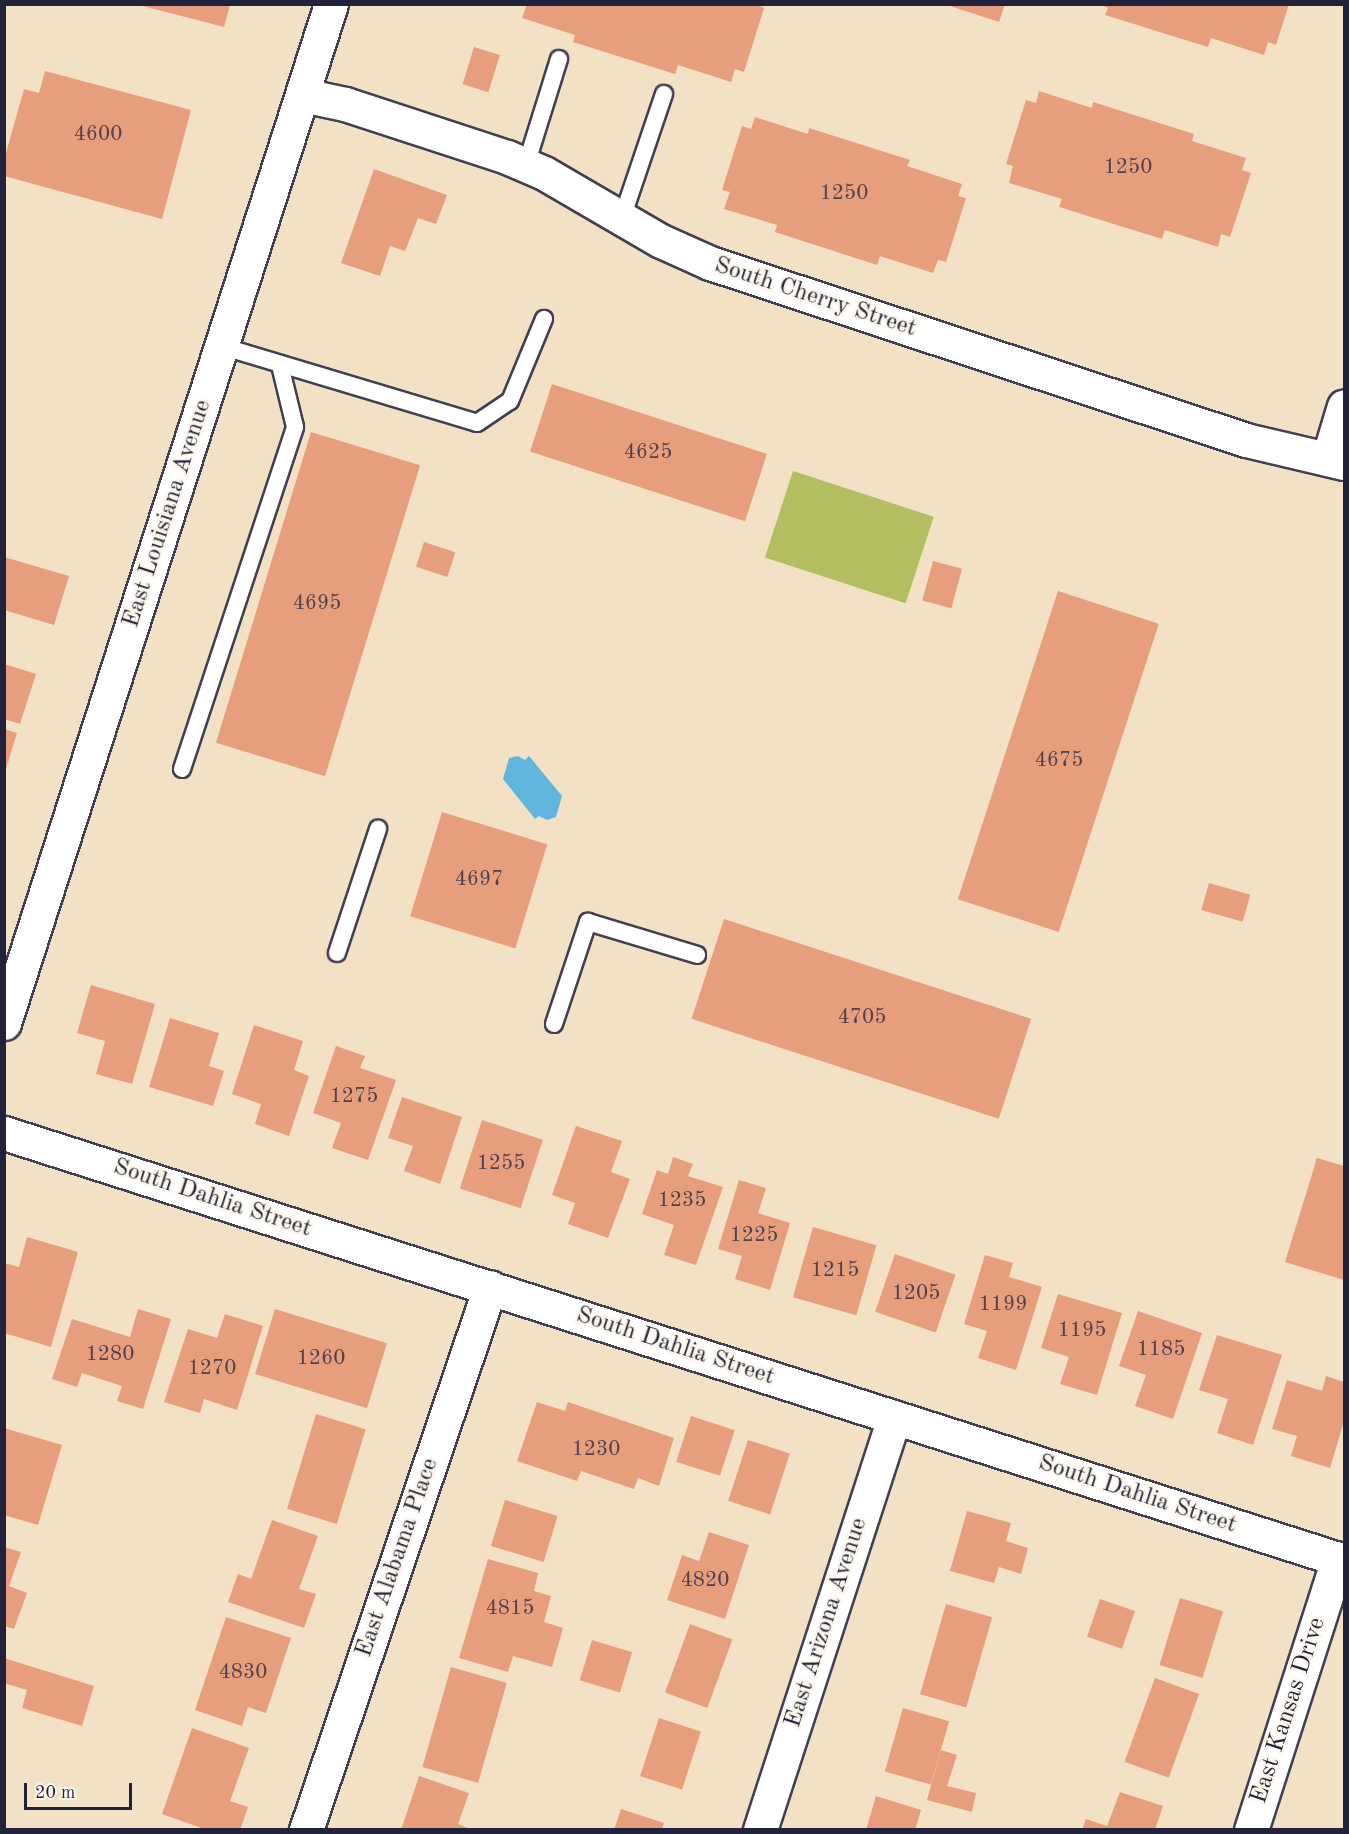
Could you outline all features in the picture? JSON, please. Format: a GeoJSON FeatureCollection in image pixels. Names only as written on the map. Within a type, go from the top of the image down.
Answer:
{"type":"FeatureCollection","features":[{"type":"Feature","properties":{"kind":"street","name":"East Louisiana Avenue"},"geometry":{"type":"LineString","coordinates":[[4,1023],[331,4]]}},
{"type":"Feature","properties":{"kind":"street","name":"South Cherry Street"},"geometry":{"type":"LineString","coordinates":[[302,95],[345,104],[526,165],[710,263],[1234,436],[1336,461]]}},
{"type":"Feature","properties":{"kind":"street"},"geometry":{"type":"LineString","coordinates":[[1336,461],[1344,406]]}},
{"type":"Feature","properties":{"kind":"street","name":"South Dahlia Street"},"geometry":{"type":"LineString","coordinates":[[4,1133],[1341,1560]]}},
{"type":"Feature","properties":{"kind":"street","name":"East Alabama Place"},"geometry":{"type":"LineString","coordinates":[[306,1830],[490,1287]]}},
{"type":"Feature","properties":{"kind":"street","name":"East Arizona Avenue"},"geometry":{"type":"LineString","coordinates":[[760,1830],[894,1417]]}},
{"type":"Feature","properties":{"kind":"street","name":"East Kansas Drive"},"geometry":{"type":"LineString","coordinates":[[1251,1830],[1341,1560]]}},
{"type":"Feature","properties":{"kind":"lane"},"geometry":{"type":"LineString","coordinates":[[526,165],[559,59]]}},
{"type":"Feature","properties":{"kind":"lane"},"geometry":{"type":"LineString","coordinates":[[622,218],[664,94]]}},
{"type":"Feature","properties":{"kind":"lane"},"geometry":{"type":"LineString","coordinates":[[221,346],[477,423],[510,401],[544,318]]}},
{"type":"Feature","properties":{"kind":"lane"},"geometry":{"type":"LineString","coordinates":[[182,770],[295,428],[280,364]]}},
{"type":"Feature","properties":{"kind":"lane"},"geometry":{"type":"LineString","coordinates":[[337,953],[378,830]]}},
{"type":"Feature","properties":{"kind":"lane"},"geometry":{"type":"LineString","coordinates":[[554,1024],[588,922],[697,955]]}},
{"type":"Feature","properties":{"kind":"green space"},"geometry":{"type":"Polygon","coordinates":[[[793,471],[934,517],[906,603],[765,558],[793,471]]]}},
{"type":"Feature","properties":{"kind":"water"},"geometry":{"type":"Polygon","coordinates":[[[518,756],[525,760],[529,756],[562,796],[556,817],[547,820],[539,816],[535,819],[503,779],[509,758],[518,756]]]}},
{"type":"Feature","properties":{"kind":"building"},"geometry":{"type":"Polygon","coordinates":[[[527,4],[756,4],[764,8],[744,72],[735,69],[731,82],[678,65],[675,74],[573,42],[575,35],[522,18],[527,4]]]}},
{"type":"Feature","properties":{"kind":"building"},"geometry":{"type":"Polygon","coordinates":[[[944,4],[1005,4],[999,22],[944,4]]]}},
{"type":"Feature","properties":{"kind":"building"},"geometry":{"type":"Polygon","coordinates":[[[1100,4],[1289,4],[1276,45],[1268,42],[1264,55],[1211,38],[1208,47],[1105,15],[1108,8],[1100,4]]]}},
{"type":"Feature","properties":{"kind":"building"},"geometry":{"type":"Polygon","coordinates":[[[139,5],[230,5],[224,27],[139,5]]]}},
{"type":"Feature","properties":{"kind":"building"},"geometry":{"type":"Polygon","coordinates":[[[474,47],[500,55],[488,92],[463,84],[474,47]]]}},
{"type":"Feature","properties":{"kind":"building"},"geometry":{"type":"Polygon","coordinates":[[[45,71],[191,110],[162,219],[4,176],[4,160],[24,89],[39,93],[45,71]]]}},
{"type":"Feature","properties":{"kind":"building"},"geometry":{"type":"Polygon","coordinates":[[[1039,91],[1092,108],[1093,102],[1194,134],[1192,141],[1246,158],[1242,170],[1251,173],[1230,237],[1221,234],[1218,247],[1165,230],[1162,239],[1059,207],[1062,199],[1009,183],[1013,166],[1006,164],[1026,100],[1036,103],[1039,91]]]}},
{"type":"Feature","properties":{"kind":"building"},"geometry":{"type":"Polygon","coordinates":[[[755,117],[808,134],[809,128],[910,160],[907,166],[962,184],[958,196],[966,198],[946,262],[938,260],[933,273],[880,256],[877,265],[775,232],[777,225],[724,209],[730,192],[722,190],[742,126],[751,129],[755,117]]]}},
{"type":"Feature","properties":{"kind":"building"},"geometry":{"type":"Polygon","coordinates":[[[374,169],[447,195],[436,224],[418,218],[405,251],[390,246],[380,276],[341,263],[374,169]]]}},
{"type":"Feature","properties":{"kind":"building"},"geometry":{"type":"Polygon","coordinates":[[[552,384],[767,454],[745,521],[530,452],[552,384]]]}},
{"type":"Feature","properties":{"kind":"building"},"geometry":{"type":"Polygon","coordinates":[[[311,432],[420,465],[325,776],[216,743],[311,432]]]}},
{"type":"Feature","properties":{"kind":"building"},"geometry":{"type":"Polygon","coordinates":[[[424,542],[455,552],[447,577],[416,567],[424,542]]]}},
{"type":"Feature","properties":{"kind":"building"},"geometry":{"type":"Polygon","coordinates":[[[4,557],[69,576],[54,625],[4,610],[4,557]]]}},
{"type":"Feature","properties":{"kind":"building"},"geometry":{"type":"Polygon","coordinates":[[[933,561],[962,569],[951,608],[922,601],[933,561]]]}},
{"type":"Feature","properties":{"kind":"building"},"geometry":{"type":"Polygon","coordinates":[[[1058,591],[1159,624],[1059,932],[958,899],[1058,591]]]}},
{"type":"Feature","properties":{"kind":"building"},"geometry":{"type":"Polygon","coordinates":[[[4,664],[36,674],[20,724],[4,719],[4,664]]]}},
{"type":"Feature","properties":{"kind":"building"},"geometry":{"type":"Polygon","coordinates":[[[4,729],[17,733],[5,772],[4,771],[4,729]]]}},
{"type":"Feature","properties":{"kind":"building"},"geometry":{"type":"Polygon","coordinates":[[[442,812],[547,844],[515,948],[410,916],[442,812]]]}},
{"type":"Feature","properties":{"kind":"building"},"geometry":{"type":"Polygon","coordinates":[[[1209,883],[1250,895],[1243,922],[1201,910],[1209,883]]]}},
{"type":"Feature","properties":{"kind":"building"},"geometry":{"type":"Polygon","coordinates":[[[724,919],[1031,1019],[999,1119],[692,1019],[724,919]]]}},
{"type":"Feature","properties":{"kind":"building"},"geometry":{"type":"Polygon","coordinates":[[[91,985],[155,1004],[132,1084],[96,1074],[105,1041],[77,1033],[91,985]]]}},
{"type":"Feature","properties":{"kind":"building"},"geometry":{"type":"Polygon","coordinates":[[[170,1018],[219,1033],[209,1066],[224,1071],[213,1106],[149,1087],[170,1018]]]}},
{"type":"Feature","properties":{"kind":"building"},"geometry":{"type":"Polygon","coordinates":[[[254,1025],[303,1041],[294,1070],[309,1076],[289,1136],[255,1124],[261,1104],[232,1094],[254,1025]]]}},
{"type":"Feature","properties":{"kind":"building"},"geometry":{"type":"Polygon","coordinates":[[[336,1046],[365,1056],[360,1068],[396,1080],[368,1160],[332,1148],[341,1123],[313,1113],[336,1046]]]}},
{"type":"Feature","properties":{"kind":"building"},"geometry":{"type":"Polygon","coordinates":[[[402,1097],[462,1117],[440,1184],[404,1171],[413,1146],[388,1138],[402,1097]]]}},
{"type":"Feature","properties":{"kind":"building"},"geometry":{"type":"Polygon","coordinates":[[[482,1120],[543,1140],[521,1208],[460,1188],[482,1120]]]}},
{"type":"Feature","properties":{"kind":"building"},"geometry":{"type":"Polygon","coordinates":[[[576,1126],[622,1141],[611,1172],[630,1179],[608,1238],[568,1224],[575,1203],[552,1195],[576,1126]]]}},
{"type":"Feature","properties":{"kind":"building"},"geometry":{"type":"Polygon","coordinates":[[[673,1157],[693,1164],[688,1176],[723,1187],[696,1265],[664,1255],[674,1225],[642,1214],[657,1170],[668,1174],[673,1157]]]}},
{"type":"Feature","properties":{"kind":"building"},"geometry":{"type":"Polygon","coordinates":[[[1317,1158],[1344,1166],[1344,1280],[1285,1262],[1317,1158]]]}},
{"type":"Feature","properties":{"kind":"building"},"geometry":{"type":"Polygon","coordinates":[[[739,1180],[766,1188],[758,1213],[790,1223],[770,1290],[735,1279],[742,1256],[718,1249],[739,1180]]]}},
{"type":"Feature","properties":{"kind":"building"},"geometry":{"type":"Polygon","coordinates":[[[813,1227],[876,1245],[856,1315],[793,1297],[813,1227]]]}},
{"type":"Feature","properties":{"kind":"building"},"geometry":{"type":"Polygon","coordinates":[[[27,1237],[78,1252],[51,1347],[4,1333],[4,1263],[19,1267],[27,1237]]]}},
{"type":"Feature","properties":{"kind":"building"},"geometry":{"type":"Polygon","coordinates":[[[895,1254],[956,1275],[936,1333],[875,1312],[895,1254]]]}},
{"type":"Feature","properties":{"kind":"building"},"geometry":{"type":"Polygon","coordinates":[[[985,1255],[1013,1263],[1009,1277],[1042,1287],[1016,1370],[978,1358],[987,1331],[964,1324],[985,1255]]]}},
{"type":"Feature","properties":{"kind":"building"},"geometry":{"type":"Polygon","coordinates":[[[1058,1294],[1122,1313],[1097,1395],[1060,1384],[1069,1357],[1041,1348],[1058,1294]]]}},
{"type":"Feature","properties":{"kind":"building"},"geometry":{"type":"Polygon","coordinates":[[[138,1309],[171,1319],[143,1409],[117,1401],[122,1386],[82,1373],[77,1387],[52,1379],[72,1319],[130,1337],[138,1309]]]}},
{"type":"Feature","properties":{"kind":"building"},"geometry":{"type":"Polygon","coordinates":[[[275,1309],[387,1343],[367,1408],[255,1374],[275,1309]]]}},
{"type":"Feature","properties":{"kind":"building"},"geometry":{"type":"Polygon","coordinates":[[[1138,1311],[1202,1333],[1173,1419],[1135,1406],[1146,1375],[1119,1366],[1138,1311]]]}},
{"type":"Feature","properties":{"kind":"building"},"geometry":{"type":"Polygon","coordinates":[[[225,1314],[263,1326],[237,1410],[204,1399],[200,1413],[164,1402],[188,1329],[217,1338],[225,1314]]]}},
{"type":"Feature","properties":{"kind":"building"},"geometry":{"type":"Polygon","coordinates":[[[1217,1335],[1282,1355],[1253,1445],[1217,1433],[1228,1399],[1199,1390],[1217,1335]]]}},
{"type":"Feature","properties":{"kind":"building"},"geometry":{"type":"Polygon","coordinates":[[[1326,1376],[1344,1382],[1344,1421],[1330,1468],[1291,1456],[1297,1436],[1272,1429],[1287,1380],[1322,1391],[1326,1376]]]}},
{"type":"Feature","properties":{"kind":"building"},"geometry":{"type":"Polygon","coordinates":[[[537,1402],[565,1411],[568,1402],[674,1438],[659,1486],[638,1478],[634,1489],[581,1471],[577,1481],[517,1461],[537,1402]]]}},
{"type":"Feature","properties":{"kind":"building"},"geometry":{"type":"Polygon","coordinates":[[[316,1414],[366,1429],[337,1524],[287,1509],[316,1414]]]}},
{"type":"Feature","properties":{"kind":"building"},"geometry":{"type":"Polygon","coordinates":[[[691,1416],[735,1430],[720,1476],[676,1462],[691,1416]]]}},
{"type":"Feature","properties":{"kind":"building"},"geometry":{"type":"Polygon","coordinates":[[[4,1428],[62,1445],[38,1525],[4,1515],[4,1428]]]}},
{"type":"Feature","properties":{"kind":"building"},"geometry":{"type":"Polygon","coordinates":[[[748,1440],[790,1454],[770,1514],[728,1501],[748,1440]]]}},
{"type":"Feature","properties":{"kind":"building"},"geometry":{"type":"Polygon","coordinates":[[[505,1500],[558,1516],[544,1562],[491,1546],[505,1500]]]}},
{"type":"Feature","properties":{"kind":"building"},"geometry":{"type":"Polygon","coordinates":[[[967,1511],[1011,1523],[1006,1541],[1028,1548],[1021,1574],[999,1567],[994,1583],[950,1571],[967,1511]]]}},
{"type":"Feature","properties":{"kind":"building"},"geometry":{"type":"Polygon","coordinates":[[[272,1520],[318,1536],[299,1589],[316,1594],[304,1628],[228,1602],[238,1574],[251,1579],[272,1520]]]}},
{"type":"Feature","properties":{"kind":"building"},"geometry":{"type":"Polygon","coordinates":[[[709,1532],[749,1545],[725,1619],[667,1600],[682,1555],[699,1561],[709,1532]]]}},
{"type":"Feature","properties":{"kind":"building"},"geometry":{"type":"Polygon","coordinates":[[[4,1547],[21,1552],[9,1586],[27,1593],[14,1629],[4,1626],[4,1547]]]}},
{"type":"Feature","properties":{"kind":"building"},"geometry":{"type":"Polygon","coordinates":[[[488,1559],[538,1573],[534,1591],[551,1596],[544,1622],[563,1628],[552,1667],[513,1656],[508,1672],[459,1658],[488,1559]]]}},
{"type":"Feature","properties":{"kind":"building"},"geometry":{"type":"Polygon","coordinates":[[[1180,1598],[1223,1611],[1203,1678],[1160,1665],[1180,1598]]]}},
{"type":"Feature","properties":{"kind":"building"},"geometry":{"type":"Polygon","coordinates":[[[1100,1599],[1135,1611],[1122,1649],[1087,1637],[1100,1599]]]}},
{"type":"Feature","properties":{"kind":"building"},"geometry":{"type":"Polygon","coordinates":[[[946,1604],[992,1617],[966,1708],[920,1694],[946,1604]]]}},
{"type":"Feature","properties":{"kind":"building"},"geometry":{"type":"Polygon","coordinates":[[[226,1617],[291,1638],[266,1713],[248,1707],[242,1726],[195,1710],[226,1617]]]}},
{"type":"Feature","properties":{"kind":"building"},"geometry":{"type":"Polygon","coordinates":[[[690,1624],[732,1639],[707,1708],[665,1693],[690,1624]]]}},
{"type":"Feature","properties":{"kind":"building"},"geometry":{"type":"Polygon","coordinates":[[[592,1640],[632,1652],[620,1692],[580,1680],[592,1640]]]}},
{"type":"Feature","properties":{"kind":"building"},"geometry":{"type":"Polygon","coordinates":[[[4,1658],[94,1686],[82,1726],[22,1708],[27,1690],[4,1683],[4,1658]]]}},
{"type":"Feature","properties":{"kind":"building"},"geometry":{"type":"Polygon","coordinates":[[[451,1667],[507,1683],[478,1783],[422,1767],[451,1667]]]}},
{"type":"Feature","properties":{"kind":"building"},"geometry":{"type":"Polygon","coordinates":[[[1155,1678],[1199,1694],[1169,1778],[1125,1762],[1155,1678]]]}},
{"type":"Feature","properties":{"kind":"building"},"geometry":{"type":"Polygon","coordinates":[[[903,1708],[949,1721],[931,1785],[885,1771],[903,1708]]]}},
{"type":"Feature","properties":{"kind":"building"},"geometry":{"type":"Polygon","coordinates":[[[659,1718],[701,1732],[682,1790],[640,1776],[659,1718]]]}},
{"type":"Feature","properties":{"kind":"building"},"geometry":{"type":"Polygon","coordinates":[[[192,1728],[249,1748],[230,1801],[248,1807],[240,1830],[207,1830],[162,1814],[192,1728]]]}},
{"type":"Feature","properties":{"kind":"building"},"geometry":{"type":"Polygon","coordinates":[[[941,1750],[957,1755],[947,1786],[976,1793],[972,1812],[927,1800],[941,1750]]]}},
{"type":"Feature","properties":{"kind":"building"},"geometry":{"type":"Polygon","coordinates":[[[419,1776],[469,1793],[458,1824],[472,1830],[401,1830],[419,1776]]]}},
{"type":"Feature","properties":{"kind":"building"},"geometry":{"type":"Polygon","coordinates":[[[1120,1792],[1163,1806],[1155,1830],[1082,1830],[1086,1819],[1107,1826],[1120,1792]]]}},
{"type":"Feature","properties":{"kind":"building"},"geometry":{"type":"Polygon","coordinates":[[[876,1796],[921,1810],[915,1830],[866,1830],[876,1796]]]}},
{"type":"Feature","properties":{"kind":"building"},"geometry":{"type":"Polygon","coordinates":[[[621,1809],[664,1823],[662,1830],[614,1830],[621,1809]]]}}]}
